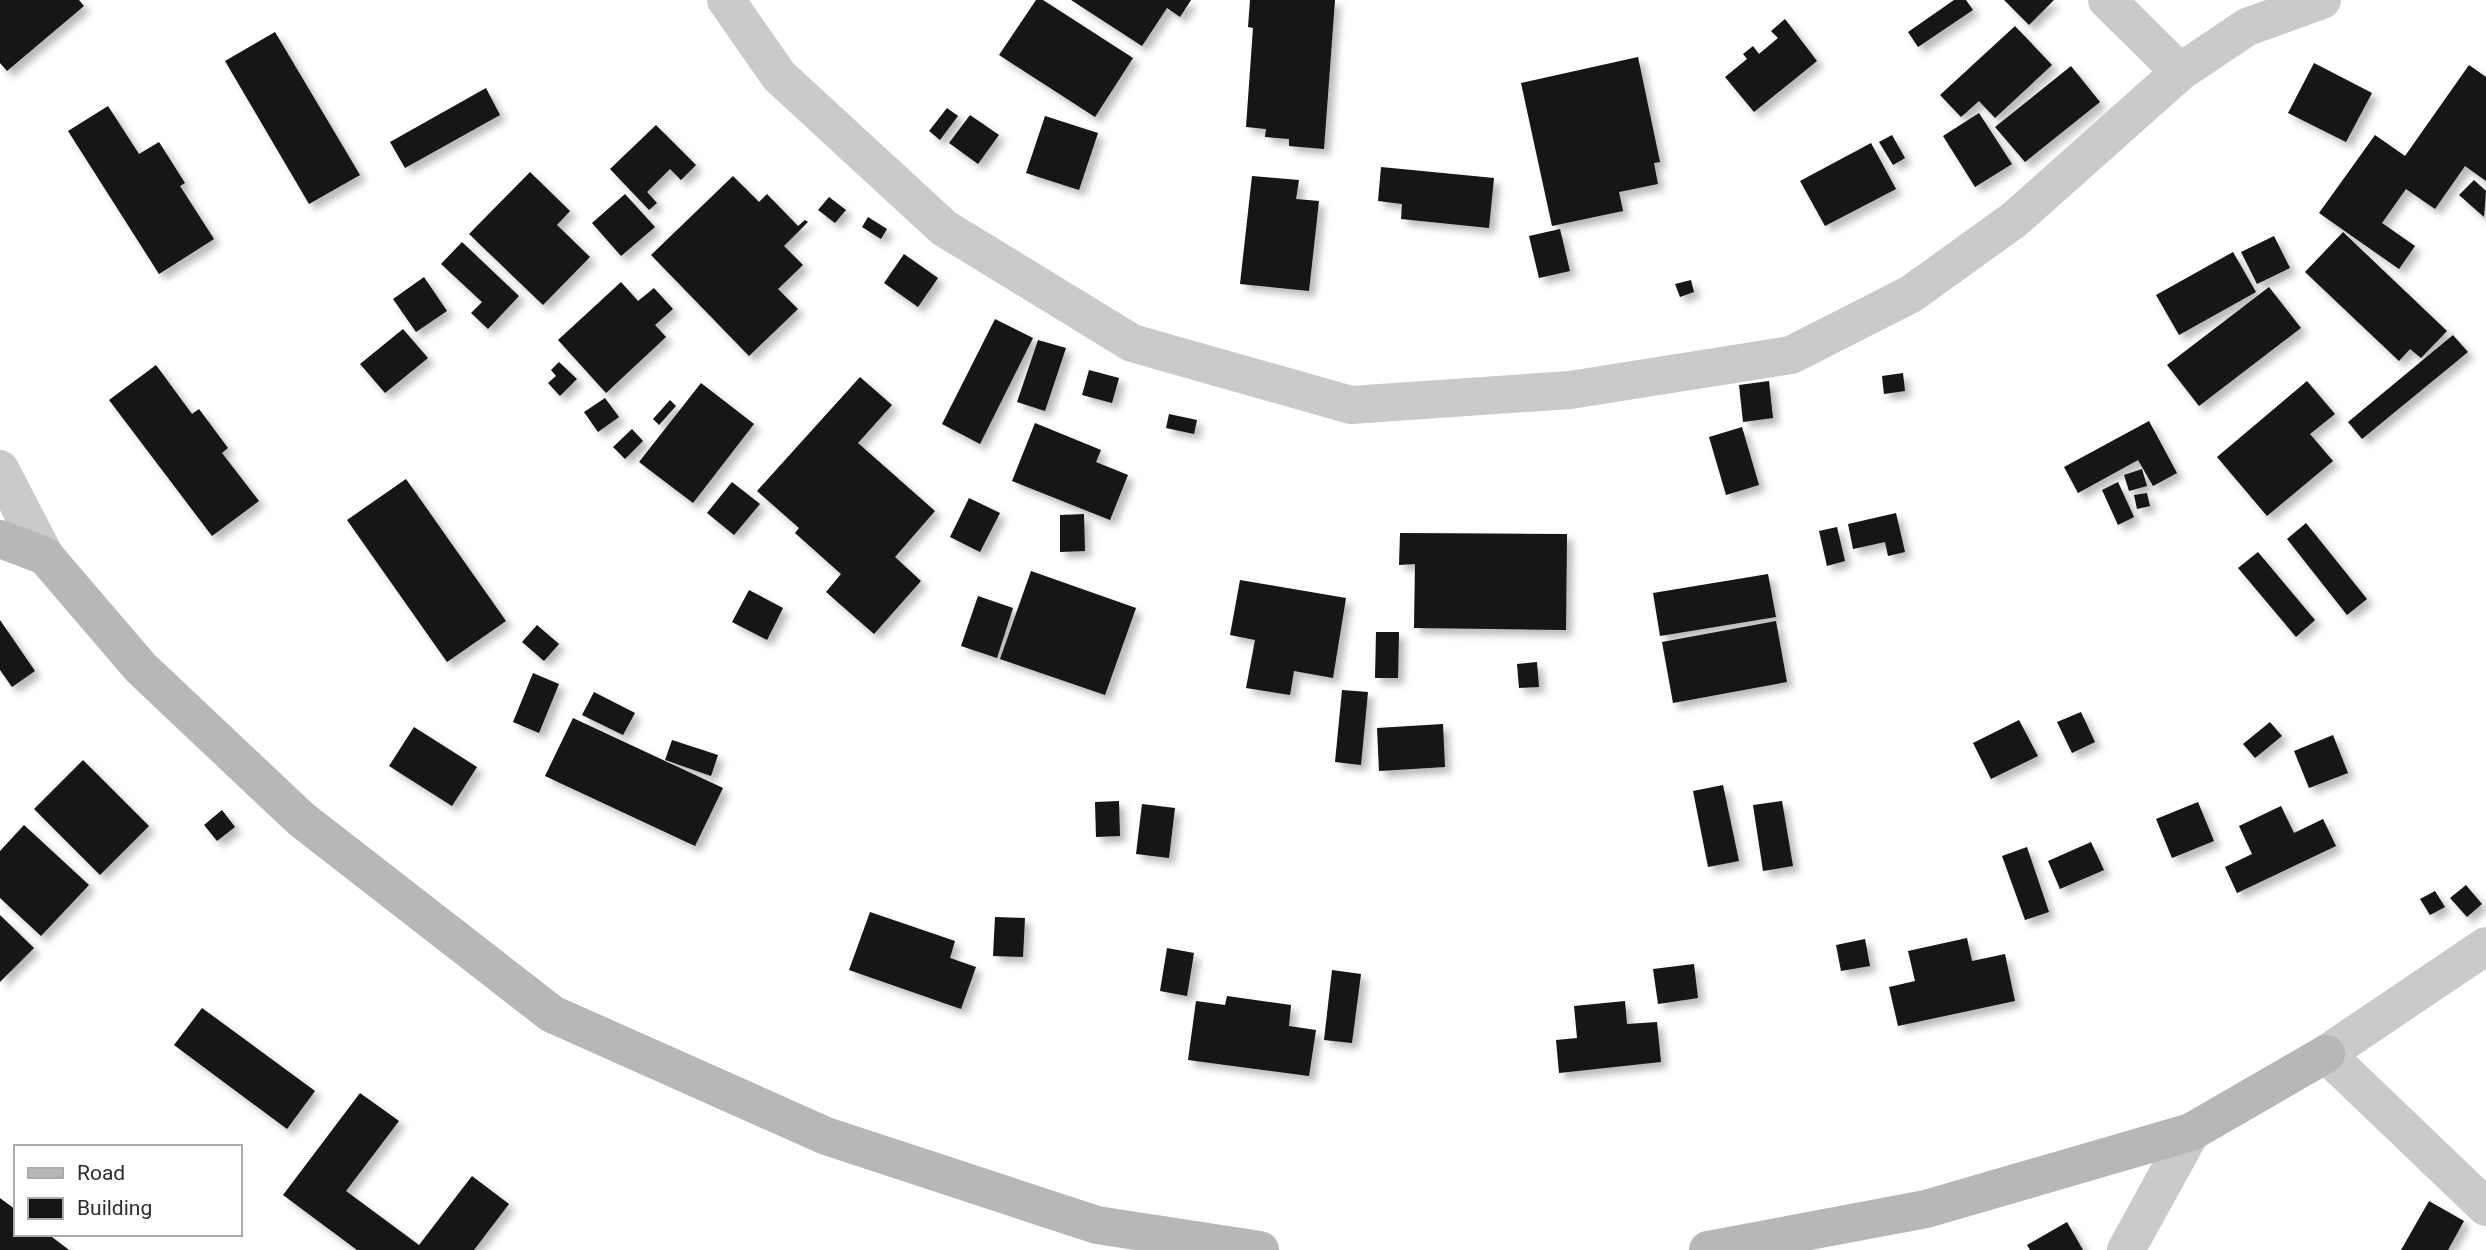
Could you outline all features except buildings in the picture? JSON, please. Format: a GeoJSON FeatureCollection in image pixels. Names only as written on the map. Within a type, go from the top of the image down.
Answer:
{"type":"FeatureCollection","features":[{"type":"Feature","properties":{"kind":"street"},"geometry":{"type":"LineString","coordinates":[[726,0],[779,76],[944,228],[1132,343],[1351,405],[1570,390],[1791,355],[1911,294],[2015,219],[2180,72],[2247,27],[2322,0]]}},
{"type":"Feature","properties":{"kind":"street"},"geometry":{"type":"LineString","coordinates":[[2107,0],[2180,72]]}},
{"type":"Feature","properties":{"kind":"street"},"geometry":{"type":"LineString","coordinates":[[0,469],[45,556],[141,668],[301,819],[552,1014],[839,1141],[1097,1225],[1260,1250]]}},
{"type":"Feature","properties":{"kind":"street"},"geometry":{"type":"LineString","coordinates":[[0,539],[45,556]]}},
{"type":"Feature","properties":{"kind":"street"},"geometry":{"type":"LineString","coordinates":[[1708,1250],[1926,1209],[2191,1132],[2326,1054],[2486,946]]}},
{"type":"Feature","properties":{"kind":"street"},"geometry":{"type":"LineString","coordinates":[[2326,1054],[2486,1207]]}},
{"type":"Feature","properties":{"kind":"street"},"geometry":{"type":"LineString","coordinates":[[2126,1250],[2191,1132]]}}]}
